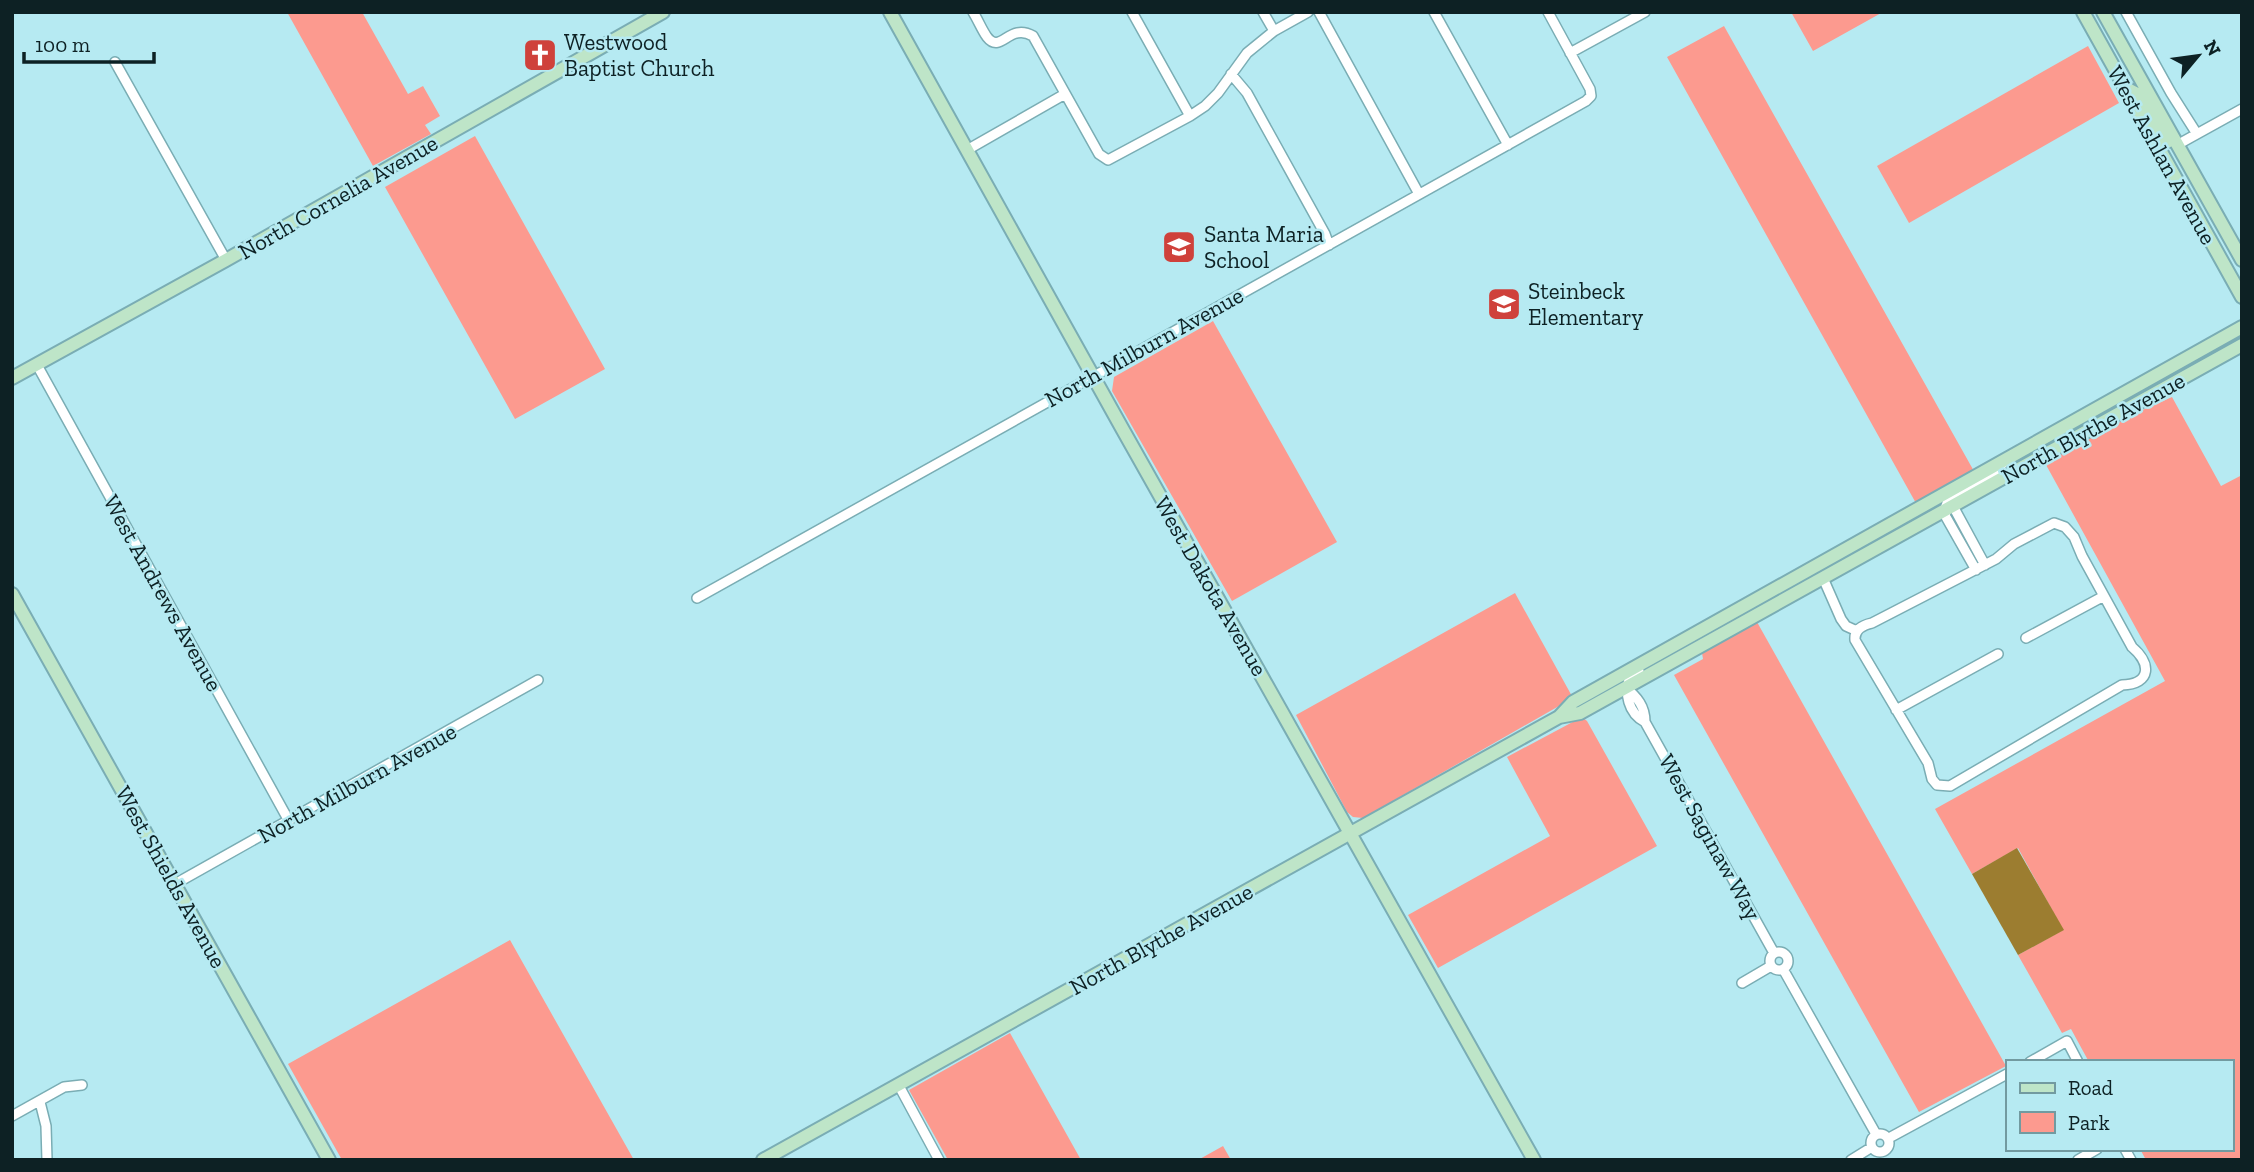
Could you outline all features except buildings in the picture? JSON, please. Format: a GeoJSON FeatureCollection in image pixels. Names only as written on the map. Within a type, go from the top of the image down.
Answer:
{"type":"FeatureCollection","features":[{"type":"Feature","properties":{"kind":"street","name":"West Dakota Avenue"},"geometry":{"type":"LineString","coordinates":[[890,12],[1534,1160]]}},
{"type":"Feature","properties":{"kind":"street"},"geometry":{"type":"LineString","coordinates":[[973,12],[994,43],[1017,32],[1024,31],[1033,36],[1099,154],[1104,159],[1113,160],[1190,116],[1211,99],[1247,53],[1274,32],[1308,12]]}},
{"type":"Feature","properties":{"kind":"street"},"geometry":{"type":"LineString","coordinates":[[1132,12],[1190,116]]}},
{"type":"Feature","properties":{"kind":"street"},"geometry":{"type":"LineString","coordinates":[[1263,12],[1274,32]]}},
{"type":"Feature","properties":{"kind":"street"},"geometry":{"type":"LineString","coordinates":[[1319,12],[1419,194]]}},
{"type":"Feature","properties":{"kind":"street"},"geometry":{"type":"LineString","coordinates":[[1434,12],[1508,145]]}},
{"type":"Feature","properties":{"kind":"street"},"geometry":{"type":"LineString","coordinates":[[1548,12],[1570,53],[1645,12]]}},
{"type":"Feature","properties":{"kind":"street","name":"West Ashlan Avenue"},"geometry":{"type":"LineString","coordinates":[[2083,12],[2242,297]]}},
{"type":"Feature","properties":{"kind":"street","name":"West Ashlan Avenue"},"geometry":{"type":"LineString","coordinates":[[2103,12],[2242,260]]}},
{"type":"Feature","properties":{"kind":"street"},"geometry":{"type":"LineString","coordinates":[[2126,12],[2197,134]]}},
{"type":"Feature","properties":{"kind":"street","name":"North Cornelia Avenue"},"geometry":{"type":"LineString","coordinates":[[12,378],[226,260],[656,14]]}},
{"type":"Feature","properties":{"kind":"street","name":"North Milburn Avenue"},"geometry":{"type":"LineString","coordinates":[[697,598],[1591,96],[1590,89],[1570,53]]}},
{"type":"Feature","properties":{"kind":"street"},"geometry":{"type":"LineString","coordinates":[[115,62],[226,260]]}},
{"type":"Feature","properties":{"kind":"street"},"geometry":{"type":"LineString","coordinates":[[1231,74],[1247,93],[1329,245]]}},
{"type":"Feature","properties":{"kind":"street"},"geometry":{"type":"LineString","coordinates":[[2124,86],[2139,95],[2163,138],[2177,145],[2242,109]]}},
{"type":"Feature","properties":{"kind":"street"},"geometry":{"type":"LineString","coordinates":[[967,149],[1065,94]]}},
{"type":"Feature","properties":{"kind":"street","name":"North Blythe Avenue"},"geometry":{"type":"LineString","coordinates":[[1559,717],[1580,713],[1626,688],[2004,462],[2242,327]]}},
{"type":"Feature","properties":{"kind":"street","name":"North Blythe Avenue"},"geometry":{"type":"LineString","coordinates":[[763,1160],[1559,717],[1573,702],[1690,637],[1793,587],[1823,578],[2242,345]]}},
{"type":"Feature","properties":{"kind":"street","name":"West Andrews Avenue"},"geometry":{"type":"LineString","coordinates":[[37,365],[289,821]]}},
{"type":"Feature","properties":{"kind":"street","name":"North Blythe Avenue"},"geometry":{"type":"LineString","coordinates":[[1949,508],[1950,499],[1995,474],[2004,462]]}},
{"type":"Feature","properties":{"kind":"street"},"geometry":{"type":"LineString","coordinates":[[1949,508],[1970,537],[1985,565]]}},
{"type":"Feature","properties":{"kind":"street"},"geometry":{"type":"LineString","coordinates":[[1949,508],[1961,543],[1976,570]]}},
{"type":"Feature","properties":{"kind":"street"},"geometry":{"type":"LineString","coordinates":[[2059,524],[2065,527],[2074,537],[2132,647],[2145,661],[2146,670],[2143,677],[2132,685],[2122,685],[1950,786],[1937,785],[1932,779],[1928,763],[1855,640],[1861,626],[1872,623],[1976,570],[2048,525],[2059,524]]}},
{"type":"Feature","properties":{"kind":"street"},"geometry":{"type":"LineString","coordinates":[[1961,543],[1970,537]]}},
{"type":"Feature","properties":{"kind":"street"},"geometry":{"type":"LineString","coordinates":[[1823,578],[1841,619],[1846,626],[1857,631]]}},
{"type":"Feature","properties":{"kind":"street","name":"West Shields Avenue"},"geometry":{"type":"LineString","coordinates":[[12,594],[329,1160]]}},
{"type":"Feature","properties":{"kind":"street"},"geometry":{"type":"LineString","coordinates":[[2026,638],[2104,596]]}},
{"type":"Feature","properties":{"kind":"street","name":"North Blythe Avenue"},"geometry":{"type":"LineString","coordinates":[[1626,688],[1630,676],[1686,645],[1690,637]]}},
{"type":"Feature","properties":{"kind":"street"},"geometry":{"type":"LineString","coordinates":[[1896,710],[1998,654]]}},
{"type":"Feature","properties":{"kind":"street","name":"North Milburn Avenue"},"geometry":{"type":"LineString","coordinates":[[175,884],[538,680]]}},
{"type":"Feature","properties":{"kind":"street","name":"West Saginaw Way"},"geometry":{"type":"LineString","coordinates":[[1626,688],[1637,698],[1645,713],[1645,722],[1774,953]]}},
{"type":"Feature","properties":{"kind":"street"},"geometry":{"type":"LineString","coordinates":[[1781,952],[1787,956],[1788,963],[1783,969],[1776,970],[1771,966],[1770,958],[1774,953],[1781,952]]}},
{"type":"Feature","properties":{"kind":"street"},"geometry":{"type":"LineString","coordinates":[[1742,983],[1771,966]]}},
{"type":"Feature","properties":{"kind":"street"},"geometry":{"type":"LineString","coordinates":[[1783,969],[1876,1134]]}},
{"type":"Feature","properties":{"kind":"street"},"geometry":{"type":"LineString","coordinates":[[2034,1060],[2067,1041],[2077,1060]]}},
{"type":"Feature","properties":{"kind":"street"},"geometry":{"type":"LineString","coordinates":[[1889,1138],[2006,1075]]}},
{"type":"Feature","properties":{"kind":"street"},"geometry":{"type":"LineString","coordinates":[[898,1084],[939,1160]]}},
{"type":"Feature","properties":{"kind":"street"},"geometry":{"type":"LineString","coordinates":[[12,1116],[64,1087],[82,1085]]}},
{"type":"Feature","properties":{"kind":"street"},"geometry":{"type":"LineString","coordinates":[[40,1101],[46,1126],[47,1160]]}},
{"type":"Feature","properties":{"kind":"street"},"geometry":{"type":"LineString","coordinates":[[1881,1133],[1889,1138],[1888,1155],[1872,1147],[1872,1138],[1876,1134],[1881,1133]]}},
{"type":"Feature","properties":{"kind":"street"},"geometry":{"type":"LineString","coordinates":[[1851,1160],[1872,1147]]}},
{"type":"Feature","properties":{"kind":"street"},"geometry":{"type":"LineString","coordinates":[[2078,1160],[2094,1151]]}},
{"type":"Feature","properties":{"kind":"green space"},"geometry":{"type":"Polygon","coordinates":[[[287,12],[362,12],[408,94],[423,86],[440,116],[425,125],[431,134],[373,166],[287,12]]]}},
{"type":"Feature","properties":{"kind":"green space"},"geometry":{"type":"Polygon","coordinates":[[[1791,12],[1883,12],[1813,51],[1791,12]]]}},
{"type":"Feature","properties":{"kind":"green space"},"geometry":{"type":"Polygon","coordinates":[[[1724,26],[1975,473],[1917,505],[1667,57],[1724,26]]]}},
{"type":"Feature","properties":{"kind":"green space"},"geometry":{"type":"Polygon","coordinates":[[[2088,46],[2119,103],[1909,223],[1877,166],[2088,46]]]}},
{"type":"Feature","properties":{"kind":"green space"},"geometry":{"type":"Polygon","coordinates":[[[475,136],[605,369],[515,419],[385,187],[475,136]]]}},
{"type":"Feature","properties":{"kind":"green space"},"geometry":{"type":"Polygon","coordinates":[[[1213,321],[1337,542],[1232,601],[1112,391],[1114,377],[1213,321]]]}},
{"type":"Feature","properties":{"kind":"green space"},"geometry":{"type":"Polygon","coordinates":[[[2172,397],[2221,486],[2242,475],[2242,1160],[2146,1160],[2141,1151],[2233,1151],[2233,1060],[2088,1060],[2071,1029],[2062,1033],[2018,955],[2063,930],[2018,848],[1972,874],[1935,809],[2165,681],[2045,463],[2106,426],[2172,397]]]}},
{"type":"Feature","properties":{"kind":"green space"},"geometry":{"type":"Polygon","coordinates":[[[1515,593],[1573,698],[1363,818],[1353,817],[1347,812],[1296,715],[1515,593]]]}},
{"type":"Feature","properties":{"kind":"green space"},"geometry":{"type":"Polygon","coordinates":[[[1757,622],[2006,1066],[1919,1112],[1674,675],[1703,659],[1702,653],[1757,622]]]}},
{"type":"Feature","properties":{"kind":"green space"},"geometry":{"type":"Polygon","coordinates":[[[1582,717],[1587,721],[1657,846],[1438,968],[1408,915],[1550,836],[1507,757],[1582,717]]]}},
{"type":"Feature","properties":{"kind":"green space"},"geometry":{"type":"Polygon","coordinates":[[[510,940],[634,1160],[342,1160],[288,1064],[510,940]]]}},
{"type":"Feature","properties":{"kind":"green space"},"geometry":{"type":"Polygon","coordinates":[[[1010,1033],[1081,1160],[948,1160],[909,1090],[1010,1033]]]}},
{"type":"Feature","properties":{"kind":"green space"},"geometry":{"type":"Polygon","coordinates":[[[1223,1146],[1231,1160],[1198,1160],[1223,1146]]]}},
{"type":"Feature","properties":{"kind":"shaded area"},"geometry":{"type":"Polygon","coordinates":[[[2017,848],[2064,930],[2018,955],[1972,874],[2017,848]]]}},
{"type":"Feature","properties":{"kind":"place","name":"Westwood Baptist Church"},"geometry":{"type":"Point","coordinates":[540,55]}},
{"type":"Feature","properties":{"kind":"place","name":"Santa Maria School"},"geometry":{"type":"Point","coordinates":[1179,247]}},
{"type":"Feature","properties":{"kind":"place","name":"Steinbeck Elementary"},"geometry":{"type":"Point","coordinates":[1504,304]}}]}
